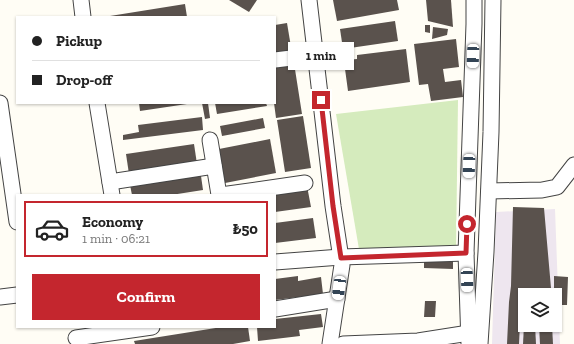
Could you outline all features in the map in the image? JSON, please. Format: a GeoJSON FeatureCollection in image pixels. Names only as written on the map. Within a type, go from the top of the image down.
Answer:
{"type":"FeatureCollection","features":[{"type":"Feature","properties":{"kind":"street"},"geometry":{"type":"LineString","coordinates":[[81,0],[83,16]]}},
{"type":"Feature","properties":{"kind":"street"},"geometry":{"type":"LineString","coordinates":[[309,0],[333,206],[342,265],[330,344]]}},
{"type":"Feature","properties":{"kind":"street"},"geometry":{"type":"LineString","coordinates":[[343,344],[418,343],[469,339],[466,253],[474,0]]}},
{"type":"Feature","properties":{"kind":"street"},"geometry":{"type":"LineString","coordinates":[[480,344],[489,191],[493,0]]}},
{"type":"Feature","properties":{"kind":"street"},"geometry":{"type":"LineString","coordinates":[[276,60],[316,55]]}},
{"type":"Feature","properties":{"kind":"street"},"geometry":{"type":"LineString","coordinates":[[0,103],[16,215]]}},
{"type":"Feature","properties":{"kind":"street"},"geometry":{"type":"LineString","coordinates":[[97,104],[111,188],[214,166]]}},
{"type":"Feature","properties":{"kind":"street"},"geometry":{"type":"LineString","coordinates":[[210,140],[220,194]]}},
{"type":"Feature","properties":{"kind":"street"},"geometry":{"type":"LineString","coordinates":[[489,191],[542,190],[557,187],[574,166]]}},
{"type":"Feature","properties":{"kind":"street"},"geometry":{"type":"LineString","coordinates":[[227,194],[305,183]]}},
{"type":"Feature","properties":{"kind":"street"},"geometry":{"type":"LineString","coordinates":[[276,262],[466,253]]}},
{"type":"Feature","properties":{"kind":"street"},"geometry":{"type":"LineString","coordinates":[[0,297],[16,295]]}},
{"type":"Feature","properties":{"kind":"street"},"geometry":{"type":"LineString","coordinates":[[276,309],[337,300]]}},
{"type":"Feature","properties":{"kind":"street"},"geometry":{"type":"LineString","coordinates":[[76,336],[144,328]]}},
{"type":"Feature","properties":{"kind":"shaded area"},"geometry":{"type":"Polygon","coordinates":[[[555,209],[558,288],[518,288],[518,332],[560,332],[560,344],[492,344],[496,212],[555,209]]]}},
{"type":"Feature","properties":{"kind":"green space"},"geometry":{"type":"Polygon","coordinates":[[[458,100],[456,249],[360,255],[336,114],[458,100]]]}},
{"type":"Feature","properties":{"kind":"building"},"geometry":{"type":"Polygon","coordinates":[[[229,0],[257,0],[249,12],[229,0]]]}},
{"type":"Feature","properties":{"kind":"building"},"geometry":{"type":"Polygon","coordinates":[[[333,0],[397,0],[399,10],[337,21],[333,0]]]}},
{"type":"Feature","properties":{"kind":"building"},"geometry":{"type":"Polygon","coordinates":[[[426,0],[451,0],[453,27],[428,21],[426,0]]]}},
{"type":"Feature","properties":{"kind":"building"},"geometry":{"type":"Polygon","coordinates":[[[185,4],[187,16],[110,16],[185,4]]]}},
{"type":"Feature","properties":{"kind":"building"},"geometry":{"type":"Polygon","coordinates":[[[395,21],[398,41],[343,49],[340,29],[395,21]]]}},
{"type":"Feature","properties":{"kind":"building"},"geometry":{"type":"Polygon","coordinates":[[[287,23],[292,53],[276,55],[276,25],[287,23]]]}},
{"type":"Feature","properties":{"kind":"building"},"geometry":{"type":"Polygon","coordinates":[[[425,25],[430,25],[430,33],[425,32],[425,25]]]}},
{"type":"Feature","properties":{"kind":"building"},"geometry":{"type":"Polygon","coordinates":[[[433,27],[448,29],[447,35],[432,39],[433,27]]]}},
{"type":"Feature","properties":{"kind":"building"},"geometry":{"type":"Polygon","coordinates":[[[456,39],[459,67],[443,69],[445,82],[461,80],[463,97],[431,101],[428,84],[419,85],[414,44],[456,39]]]}},
{"type":"Feature","properties":{"kind":"building"},"geometry":{"type":"Polygon","coordinates":[[[406,49],[410,82],[348,91],[345,69],[347,69],[346,60],[357,59],[357,55],[406,49]]]}},
{"type":"Feature","properties":{"kind":"building"},"geometry":{"type":"Polygon","coordinates":[[[294,63],[302,114],[276,118],[274,104],[276,104],[276,66],[294,63]]]}},
{"type":"Feature","properties":{"kind":"building"},"geometry":{"type":"Polygon","coordinates":[[[139,104],[187,104],[140,111],[139,104]]]}},
{"type":"Feature","properties":{"kind":"building"},"geometry":{"type":"Polygon","coordinates":[[[202,104],[208,104],[210,118],[205,119],[202,104]]]}},
{"type":"Feature","properties":{"kind":"building"},"geometry":{"type":"Polygon","coordinates":[[[215,104],[266,104],[267,106],[217,114],[215,104]]]}},
{"type":"Feature","properties":{"kind":"building"},"geometry":{"type":"Polygon","coordinates":[[[303,116],[311,168],[285,172],[277,120],[303,116]]]}},
{"type":"Feature","properties":{"kind":"building"},"geometry":{"type":"Polygon","coordinates":[[[202,117],[203,130],[123,140],[123,135],[139,132],[138,125],[202,117]]]}},
{"type":"Feature","properties":{"kind":"building"},"geometry":{"type":"Polygon","coordinates":[[[263,118],[265,128],[222,136],[220,126],[263,118]]]}},
{"type":"Feature","properties":{"kind":"building"},"geometry":{"type":"Polygon","coordinates":[[[270,139],[276,173],[225,183],[219,149],[270,139]]]}},
{"type":"Feature","properties":{"kind":"building"},"geometry":{"type":"Polygon","coordinates":[[[194,144],[197,164],[129,174],[126,154],[194,144]]]}},
{"type":"Feature","properties":{"kind":"building"},"geometry":{"type":"Polygon","coordinates":[[[200,169],[203,190],[177,194],[132,194],[129,180],[200,169]]]}},
{"type":"Feature","properties":{"kind":"building"},"geometry":{"type":"Polygon","coordinates":[[[307,186],[311,207],[276,212],[276,194],[263,194],[307,186]]]}},
{"type":"Feature","properties":{"kind":"building"},"geometry":{"type":"Polygon","coordinates":[[[513,207],[544,208],[551,288],[518,288],[519,344],[507,344],[511,286],[513,207]]]}},
{"type":"Feature","properties":{"kind":"building"},"geometry":{"type":"Polygon","coordinates":[[[313,218],[316,238],[276,243],[276,223],[313,218]]]}},
{"type":"Feature","properties":{"kind":"building"},"geometry":{"type":"Polygon","coordinates":[[[424,260],[453,261],[453,269],[424,268],[424,260]]]}},
{"type":"Feature","properties":{"kind":"building"},"geometry":{"type":"Polygon","coordinates":[[[298,276],[298,281],[321,277],[323,294],[276,300],[276,279],[298,276]]]}},
{"type":"Feature","properties":{"kind":"building"},"geometry":{"type":"Polygon","coordinates":[[[554,276],[568,277],[567,305],[562,305],[562,288],[554,288],[554,276]]]}},
{"type":"Feature","properties":{"kind":"building"},"geometry":{"type":"Polygon","coordinates":[[[425,301],[436,301],[435,317],[424,317],[425,301]]]}},
{"type":"Feature","properties":{"kind":"building"},"geometry":{"type":"Polygon","coordinates":[[[321,314],[323,327],[299,330],[300,336],[258,341],[257,328],[276,328],[276,319],[321,314]]]}},
{"type":"Feature","properties":{"kind":"building"},"geometry":{"type":"Polygon","coordinates":[[[216,328],[248,328],[250,341],[233,344],[135,344],[134,341],[216,328]]]}},
{"type":"Feature","properties":{"kind":"building"},"geometry":{"type":"Polygon","coordinates":[[[524,332],[535,332],[536,344],[523,344],[524,332]]]}},
{"type":"Feature","properties":{"kind":"building"},"geometry":{"type":"Polygon","coordinates":[[[539,332],[552,332],[553,344],[540,344],[539,332]]]}},
{"type":"Feature","properties":{"kind":"route"},"geometry":{"type":"LineString","coordinates":[[321,100],[333,206],[341,258],[466,253],[467,224]]}}]}
